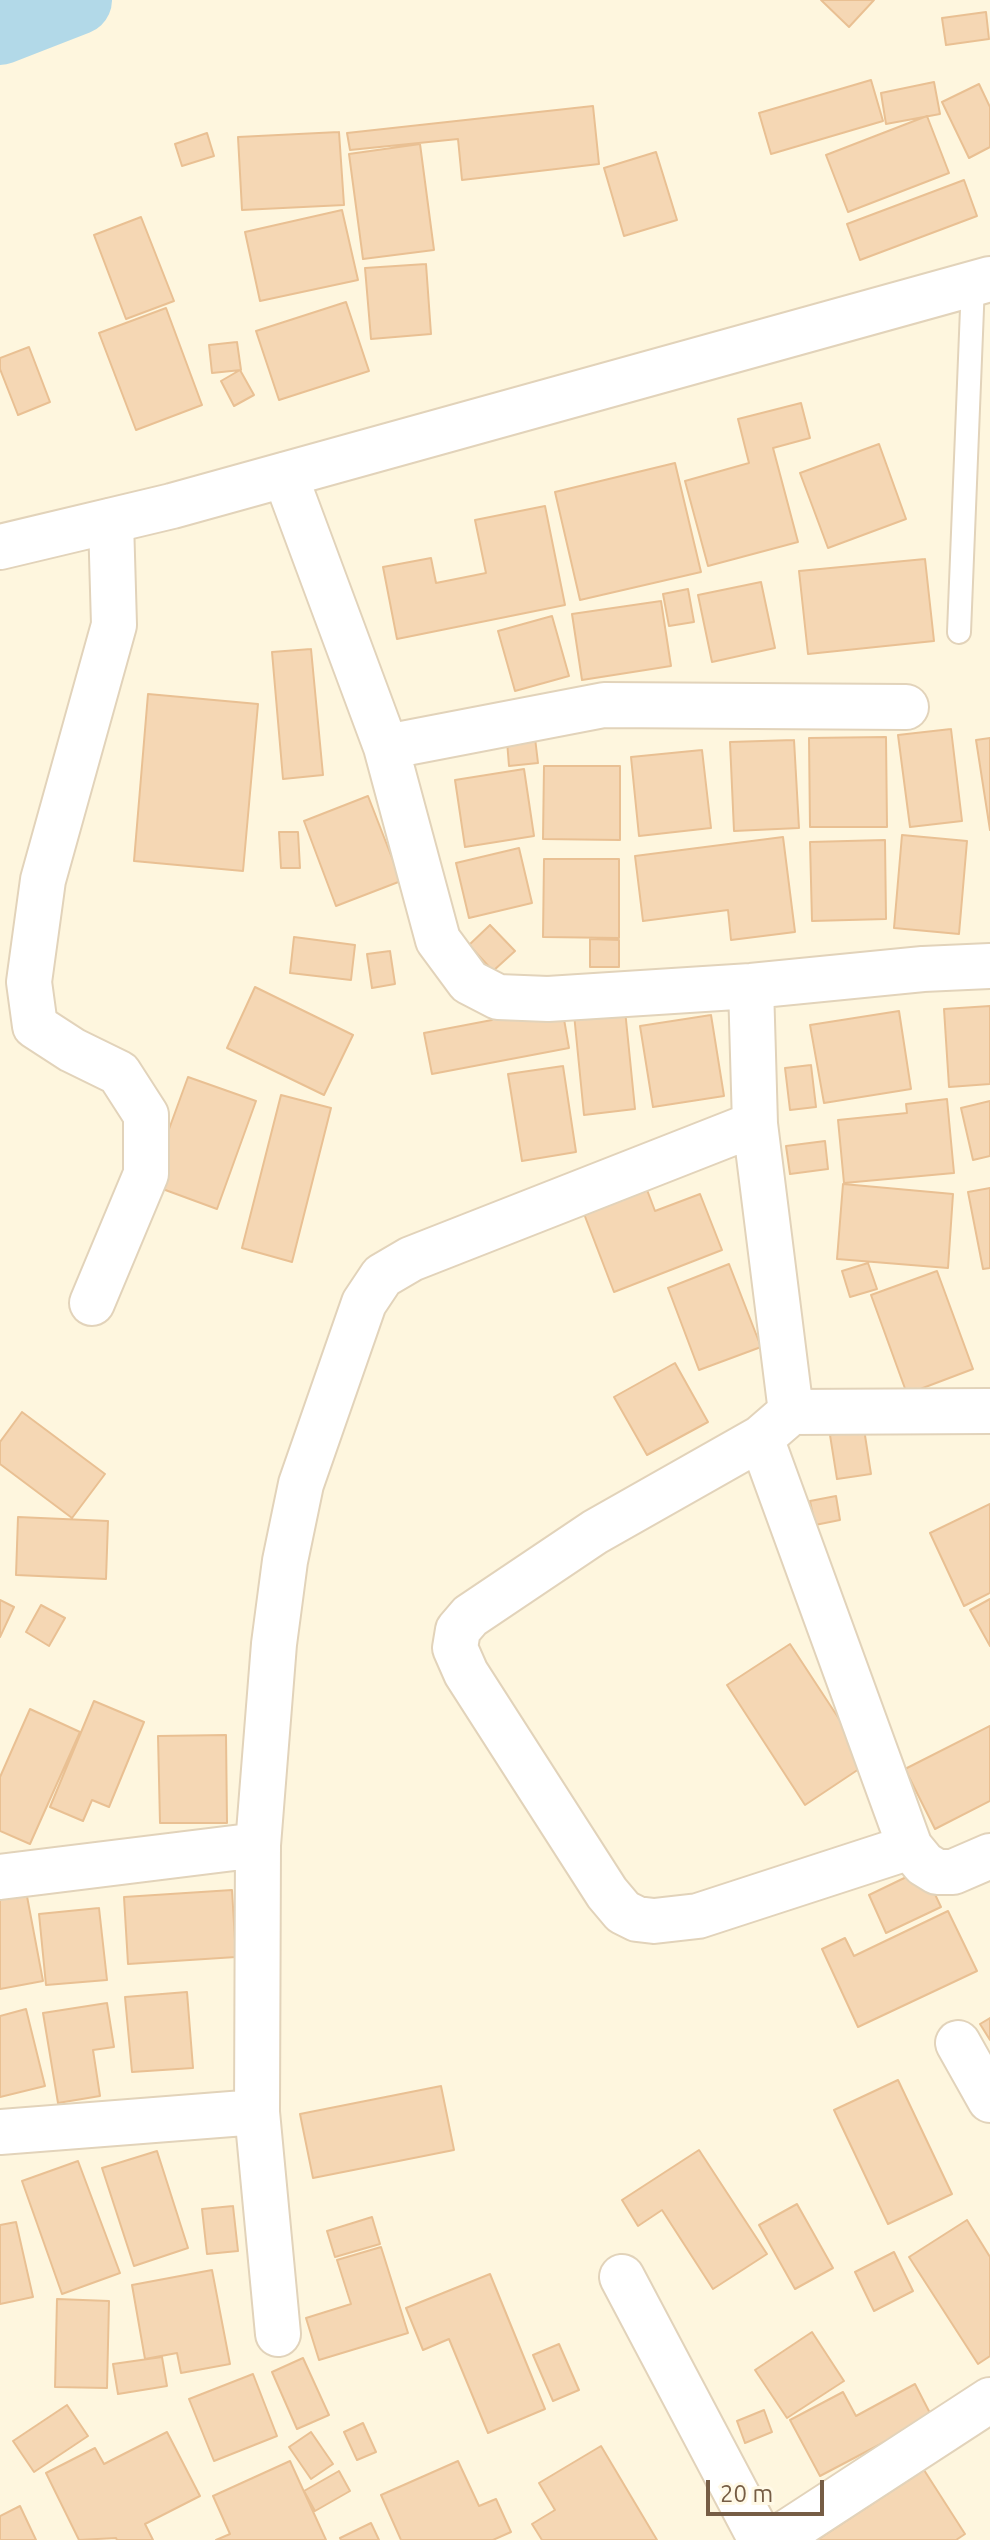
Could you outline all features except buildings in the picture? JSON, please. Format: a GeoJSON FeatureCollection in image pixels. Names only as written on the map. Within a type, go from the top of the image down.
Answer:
{"type":"FeatureCollection","features":[{"type":"Feature","properties":{"kind":"street"},"geometry":{"type":"LineString","coordinates":[[0,547],[285,475],[981,282]]}},
{"type":"Feature","properties":{"kind":"street"},"geometry":{"type":"LineString","coordinates":[[285,475],[386,747],[438,940],[469,982],[498,997],[548,999],[990,966]]}},
{"type":"Feature","properties":{"kind":"street"},"geometry":{"type":"LineString","coordinates":[[92,1303],[146,1174],[146,1115],[119,1073],[72,1050],[35,1026],[29,982],[43,880],[114,625],[111,521]]}},
{"type":"Feature","properties":{"kind":"street"},"geometry":{"type":"LineString","coordinates":[[386,747],[604,705],[906,707]]}},
{"type":"Feature","properties":{"kind":"street"},"geometry":{"type":"LineString","coordinates":[[751,986],[755,1124],[776,1425],[910,1847],[924,1864],[937,1872],[953,1872],[990,1856]]}},
{"type":"Feature","properties":{"kind":"street"},"geometry":{"type":"LineString","coordinates":[[278,2334],[257,2112],[258,1845],[274,1644],[285,1561],[301,1484],[364,1303],[382,1276],[411,1259],[755,1124]]}},
{"type":"Feature","properties":{"kind":"street"},"geometry":{"type":"LineString","coordinates":[[910,1847],[698,1916],[654,1921],[637,1919],[623,1912],[607,1893],[466,1673],[455,1648],[458,1630],[470,1616],[595,1532],[776,1425],[990,1411]]}},
{"type":"Feature","properties":{"kind":"street"},"geometry":{"type":"LineString","coordinates":[[0,1877],[258,1845]]}},
{"type":"Feature","properties":{"kind":"street"},"geometry":{"type":"LineString","coordinates":[[958,2043],[990,2100]]}},
{"type":"Feature","properties":{"kind":"street"},"geometry":{"type":"LineString","coordinates":[[0,2132],[257,2112]]}},
{"type":"Feature","properties":{"kind":"street"},"geometry":{"type":"LineString","coordinates":[[622,2277],[761,2540]]}},
{"type":"Feature","properties":{"kind":"street"},"geometry":{"type":"LineString","coordinates":[[775,2540],[990,2400]]}},
{"type":"Feature","properties":{"kind":"lane"},"geometry":{"type":"LineString","coordinates":[[959,632],[981,282]]}},
{"type":"Feature","properties":{"kind":"waterway"},"geometry":{"type":"LineString","coordinates":[[0,30],[77,0]]}}]}
